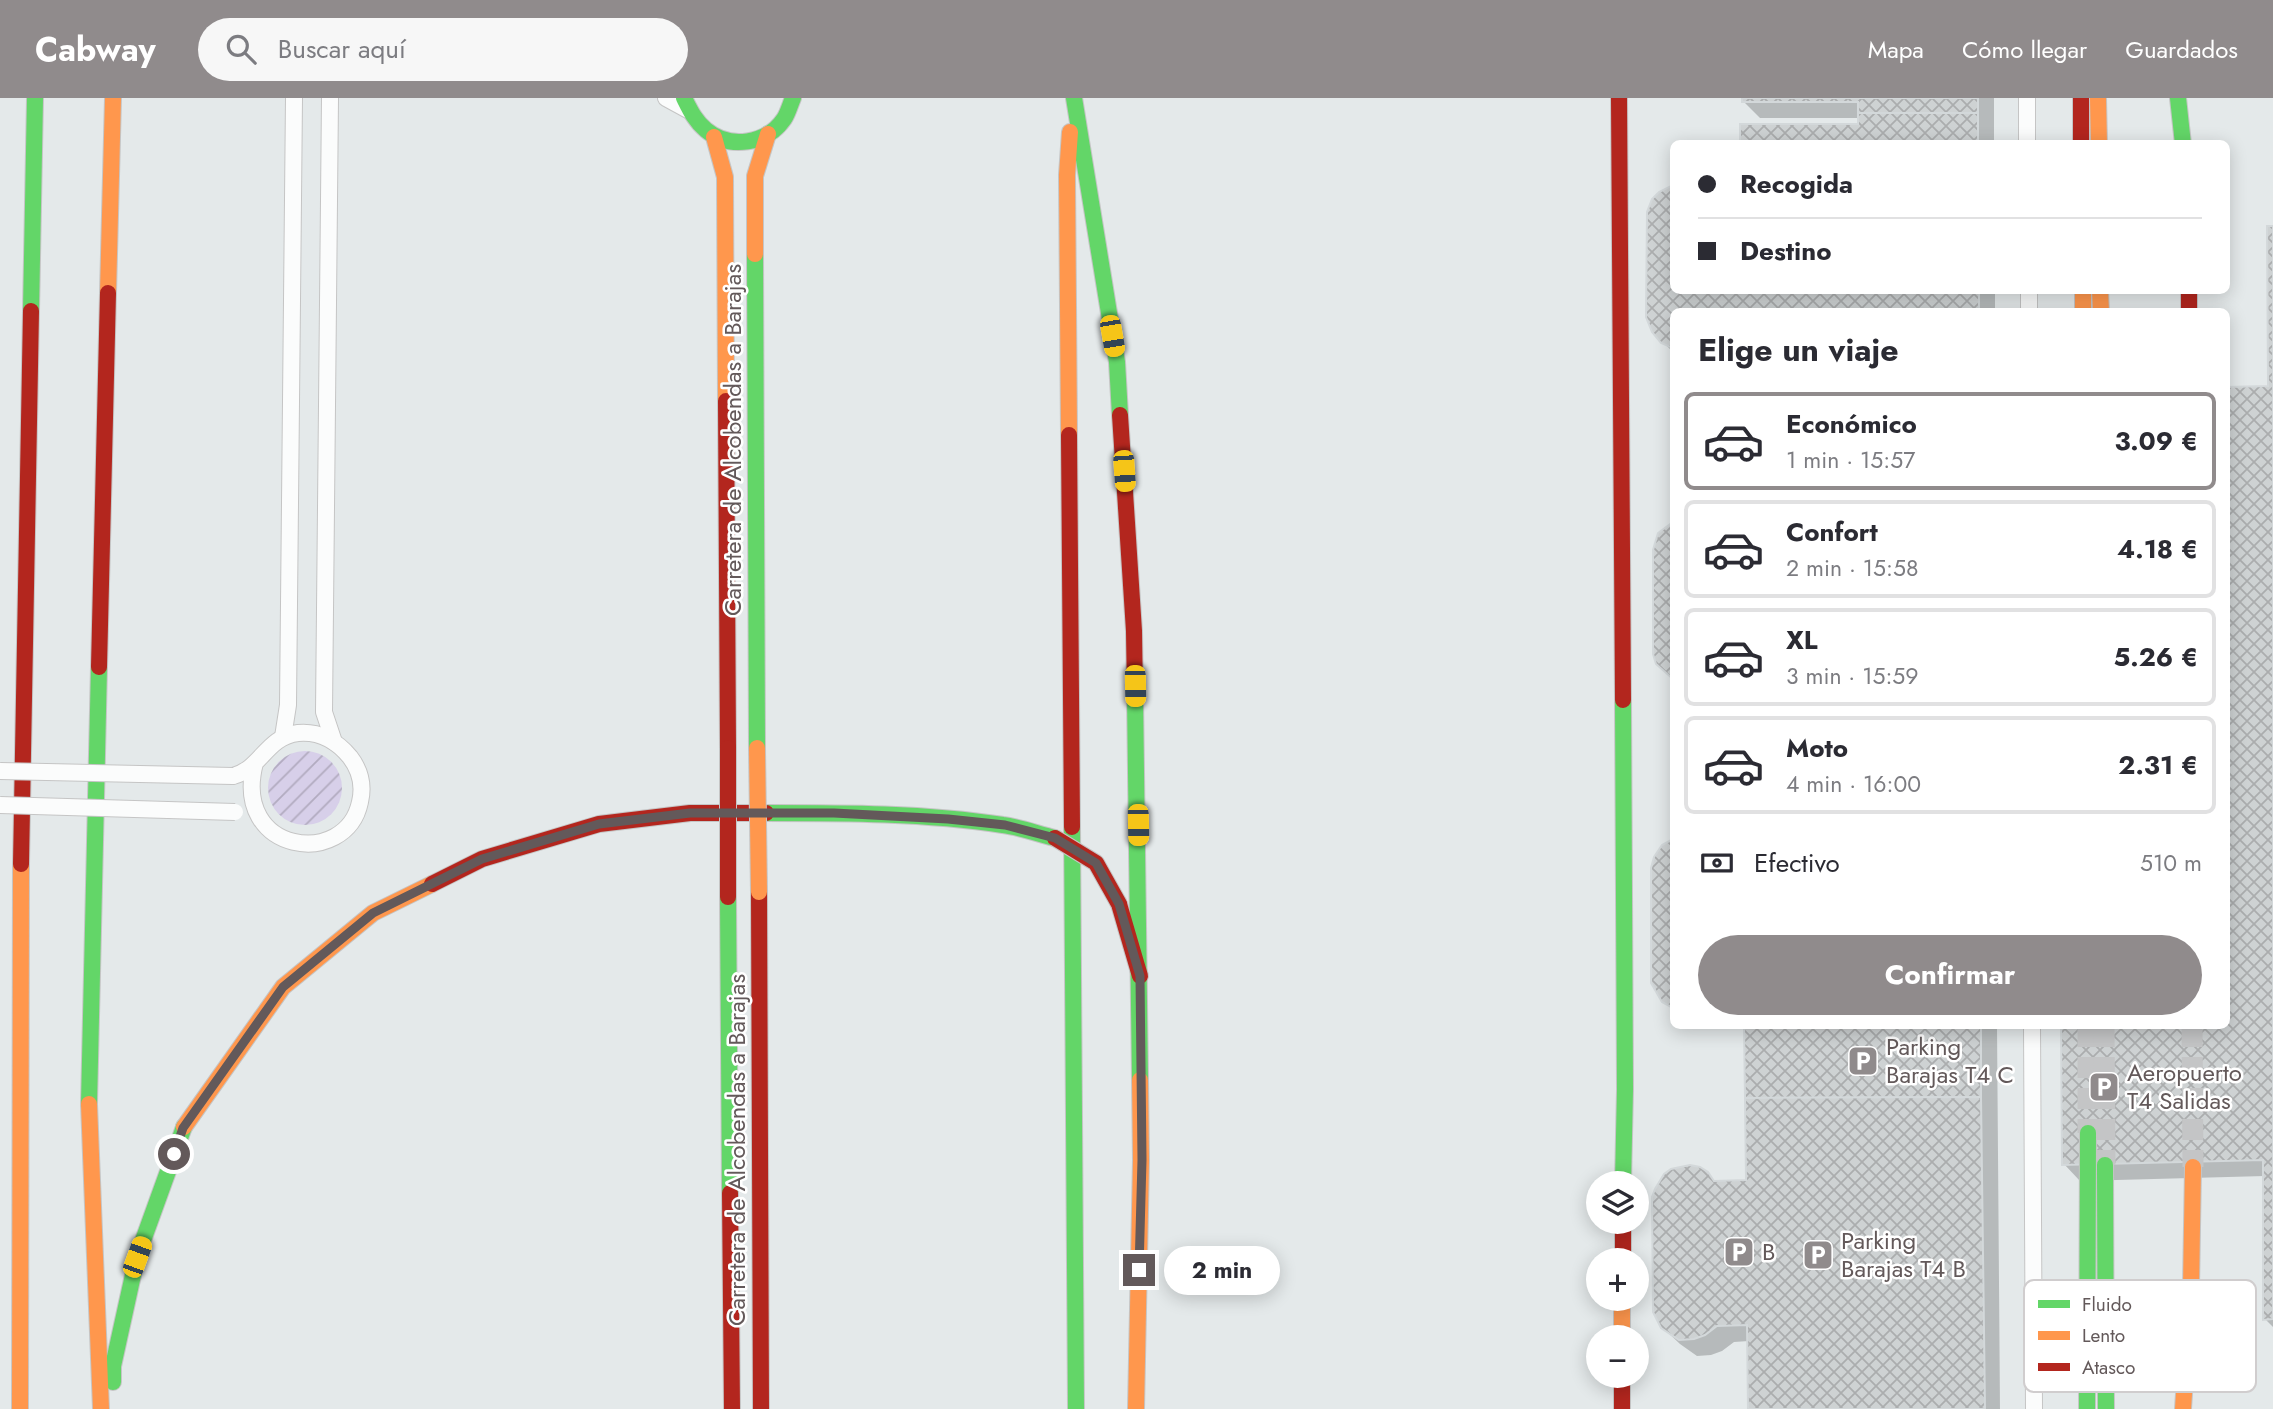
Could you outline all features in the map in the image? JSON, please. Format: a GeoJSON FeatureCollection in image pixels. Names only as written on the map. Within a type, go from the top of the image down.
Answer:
{"type":"FeatureCollection","features":[{"type":"Feature","properties":{"kind":"main road"},"geometry":{"type":"LineString","coordinates":[[20,1409],[20,936],[35,98]]}},
{"type":"Feature","properties":{"kind":"main road"},"geometry":{"type":"LineString","coordinates":[[101,1409],[89,1091],[113,98]]}},
{"type":"Feature","properties":{"kind":"main road"},"geometry":{"type":"LineString","coordinates":[[686,104],[698,126],[714,137],[732,142],[751,142],[768,134],[781,123],[793,98]]}},
{"type":"Feature","properties":{"kind":"main road"},"geometry":{"type":"LineString","coordinates":[[1073,98],[1117,362],[1135,631],[1142,1160],[1136,1409]]}},
{"type":"Feature","properties":{"kind":"main road"},"geometry":{"type":"LineString","coordinates":[[1073,98],[1067,189],[1076,1409]]}},
{"type":"Feature","properties":{"kind":"main road"},"geometry":{"type":"LineString","coordinates":[[1619,98],[1623,1171]]}},
{"type":"Feature","properties":{"kind":"main road"},"geometry":{"type":"LineString","coordinates":[[2081,98],[2081,140]]}},
{"type":"Feature","properties":{"kind":"main road"},"geometry":{"type":"LineString","coordinates":[[2098,98],[2099,140]]}},
{"type":"Feature","properties":{"kind":"main road"},"geometry":{"type":"LineString","coordinates":[[2178,98],[2183,140]]}},
{"type":"Feature","properties":{"kind":"main road","name":"Carretera de Alcobendas a Barajas"},"geometry":{"type":"LineString","coordinates":[[761,1409],[755,176],[768,134]]}},
{"type":"Feature","properties":{"kind":"main road","name":"Carretera de Alcobendas a Barajas"},"geometry":{"type":"LineString","coordinates":[[714,137],[725,177],[732,1409]]}},
{"type":"Feature","properties":{"kind":"main road"},"geometry":{"type":"LineString","coordinates":[[5,871],[9,652],[27,607]]}},
{"type":"Feature","properties":{"kind":"main road"},"geometry":{"type":"LineString","coordinates":[[111,1409],[113,1366],[137,1257],[183,1128],[283,987],[373,913],[482,859],[599,824],[677,815],[834,813],[1005,825],[1055,838],[1096,863],[1119,904],[1140,976]]}},
{"type":"Feature","properties":{"kind":"main road"},"geometry":{"type":"LineString","coordinates":[[2087,1280],[2088,1133]]}},
{"type":"Feature","properties":{"kind":"main road"},"geometry":{"type":"LineString","coordinates":[[2105,1165],[2105,1280]]}},
{"type":"Feature","properties":{"kind":"main road"},"geometry":{"type":"LineString","coordinates":[[2191,1280],[2193,1167]]}},
{"type":"Feature","properties":{"kind":"main road"},"geometry":{"type":"LineString","coordinates":[[1622,1388],[1622,1409]]}},
{"type":"Feature","properties":{"kind":"street"},"geometry":{"type":"LineString","coordinates":[[283,737],[288,705],[294,98]]}},
{"type":"Feature","properties":{"kind":"street"},"geometry":{"type":"LineString","coordinates":[[255,763],[250,790],[254,809],[277,835],[298,843],[321,842],[344,830],[359,808],[362,787],[356,766],[334,742],[324,712],[330,98]]}},
{"type":"Feature","properties":{"kind":"street"},"geometry":{"type":"LineString","coordinates":[[667,98],[686,104]]}},
{"type":"Feature","properties":{"kind":"street"},"geometry":{"type":"LineString","coordinates":[[2027,98],[2027,140]]}},
{"type":"Feature","properties":{"kind":"street"},"geometry":{"type":"LineString","coordinates":[[0,771],[233,776],[245,771],[265,750],[283,737],[310,733],[334,742]]}},
{"type":"Feature","properties":{"kind":"street"},"geometry":{"type":"LineString","coordinates":[[0,805],[235,812],[260,818]]}},
{"type":"Feature","properties":{"kind":"street"},"geometry":{"type":"LineString","coordinates":[[2032,1029],[2033,1280]]}},
{"type":"Feature","properties":{"kind":"shaded area"},"geometry":{"type":"Polygon","coordinates":[[[305,751],[319,754],[331,762],[339,774],[342,788],[339,802],[331,814],[319,822],[305,825],[291,822],[279,814],[271,802],[268,788],[271,774],[279,762],[291,754],[305,751]]]}},
{"type":"Feature","properties":{"kind":"building"},"geometry":{"type":"Polygon","coordinates":[[[1742,98],[1978,98],[1978,113],[1858,113],[1858,102],[1742,102],[1742,98]]]}},
{"type":"Feature","properties":{"kind":"building"},"geometry":{"type":"Polygon","coordinates":[[[1858,113],[1978,113],[1978,140],[1740,140],[1740,124],[1858,124],[1858,113]]]}},
{"type":"Feature","properties":{"kind":"building"},"geometry":{"type":"Polygon","coordinates":[[[1670,186],[1670,294],[1979,294],[1979,308],[1670,308],[1670,347],[1661,343],[1652,332],[1646,317],[1647,212],[1652,199],[1670,186]]]}},
{"type":"Feature","properties":{"kind":"building"},"geometry":{"type":"Polygon","coordinates":[[[2267,226],[2273,226],[2273,1319],[2263,1320],[2263,1160],[2062,1165],[2061,1029],[2230,1029],[2230,387],[2268,386],[2267,226]]]}},
{"type":"Feature","properties":{"kind":"building"},"geometry":{"type":"Polygon","coordinates":[[[1670,524],[1670,676],[1656,664],[1653,654],[1653,550],[1658,533],[1670,524]]]}},
{"type":"Feature","properties":{"kind":"building"},"geometry":{"type":"Polygon","coordinates":[[[1670,841],[1670,1006],[1662,1002],[1651,983],[1651,868],[1662,845],[1670,841]]]}},
{"type":"Feature","properties":{"kind":"building","name":"Parking Barajas T4 C"},"geometry":{"type":"Polygon","coordinates":[[[1744,1029],[1981,1029],[1981,1097],[1745,1098],[1744,1029]]]}},
{"type":"Feature","properties":{"kind":"building","name":"Parking Barajas T4 B"},"geometry":{"type":"Polygon","coordinates":[[[1981,1097],[1985,1409],[1748,1409],[1747,1325],[1717,1326],[1705,1335],[1679,1340],[1661,1328],[1653,1312],[1652,1197],[1664,1174],[1671,1169],[1690,1165],[1708,1172],[1714,1181],[1746,1180],[1745,1098],[1981,1097]]]}},
{"type":"Feature","properties":{"kind":"tunnel"},"geometry":{"type":"LineString","coordinates":[[2088,1029],[2088,1133]]}},
{"type":"Feature","properties":{"kind":"tunnel"},"geometry":{"type":"LineString","coordinates":[[2104,1029],[2105,1165]]}},
{"type":"Feature","properties":{"kind":"tunnel"},"geometry":{"type":"LineString","coordinates":[[2192,1029],[2193,1167]]}},
{"type":"Feature","properties":{"kind":"traffic: fast"},"geometry":{"type":"LineString","coordinates":[[31,311],[35,98]]}},
{"type":"Feature","properties":{"kind":"traffic: fast"},"geometry":{"type":"LineString","coordinates":[[684,98],[706,130],[726,140],[737,142],[758,139],[777,127],[785,117],[793,98]]}},
{"type":"Feature","properties":{"kind":"traffic: fast"},"geometry":{"type":"LineString","coordinates":[[1074,98],[1117,362],[1120,415]]}},
{"type":"Feature","properties":{"kind":"traffic: fast"},"geometry":{"type":"LineString","coordinates":[[2178,98],[2183,140]]}},
{"type":"Feature","properties":{"kind":"traffic: fast"},"geometry":{"type":"LineString","coordinates":[[755,254],[757,748]]}},
{"type":"Feature","properties":{"kind":"traffic: fast"},"geometry":{"type":"LineString","coordinates":[[89,1104],[99,667]]}},
{"type":"Feature","properties":{"kind":"traffic: fast"},"geometry":{"type":"LineString","coordinates":[[1135,695],[1140,1080]]}},
{"type":"Feature","properties":{"kind":"traffic: fast"},"geometry":{"type":"LineString","coordinates":[[1623,700],[1623,1171]]}},
{"type":"Feature","properties":{"kind":"traffic: fast"},"geometry":{"type":"LineString","coordinates":[[766,813],[944,818],[1009,826],[1055,838]]}},
{"type":"Feature","properties":{"kind":"traffic: fast"},"geometry":{"type":"LineString","coordinates":[[1072,827],[1076,1409]]}},
{"type":"Feature","properties":{"kind":"traffic: fast"},"geometry":{"type":"LineString","coordinates":[[728,897],[730,1193]]}},
{"type":"Feature","properties":{"kind":"traffic: fast"},"geometry":{"type":"LineString","coordinates":[[113,1382],[113,1366],[137,1257],[184,1127]]}},
{"type":"Feature","properties":{"kind":"traffic: fast"},"geometry":{"type":"LineString","coordinates":[[2087,1280],[2088,1133]]}},
{"type":"Feature","properties":{"kind":"traffic: fast"},"geometry":{"type":"LineString","coordinates":[[2105,1165],[2105,1280]]}},
{"type":"Feature","properties":{"kind":"traffic: fast"},"geometry":{"type":"LineString","coordinates":[[2087,1392],[2087,1409]]}},
{"type":"Feature","properties":{"kind":"traffic: fast"},"geometry":{"type":"LineString","coordinates":[[2106,1392],[2106,1409]]}},
{"type":"Feature","properties":{"kind":"traffic: slow"},"geometry":{"type":"LineString","coordinates":[[108,293],[113,98]]}},
{"type":"Feature","properties":{"kind":"traffic: slow"},"geometry":{"type":"LineString","coordinates":[[2098,98],[2099,140]]}},
{"type":"Feature","properties":{"kind":"traffic: slow"},"geometry":{"type":"LineString","coordinates":[[1069,435],[1067,175],[1070,132]]}},
{"type":"Feature","properties":{"kind":"traffic: slow"},"geometry":{"type":"LineString","coordinates":[[755,254],[755,176],[768,134]]}},
{"type":"Feature","properties":{"kind":"traffic: slow"},"geometry":{"type":"LineString","coordinates":[[714,137],[725,177],[726,401]]}},
{"type":"Feature","properties":{"kind":"traffic: slow"},"geometry":{"type":"LineString","coordinates":[[2083,294],[2083,308]]}},
{"type":"Feature","properties":{"kind":"traffic: slow"},"geometry":{"type":"LineString","coordinates":[[2100,294],[2101,308]]}},
{"type":"Feature","properties":{"kind":"traffic: slow"},"geometry":{"type":"LineString","coordinates":[[757,748],[759,892]]}},
{"type":"Feature","properties":{"kind":"traffic: slow"},"geometry":{"type":"LineString","coordinates":[[20,1409],[21,864]]}},
{"type":"Feature","properties":{"kind":"traffic: slow"},"geometry":{"type":"LineString","coordinates":[[184,1127],[283,987],[373,913],[432,884]]}},
{"type":"Feature","properties":{"kind":"traffic: slow"},"geometry":{"type":"LineString","coordinates":[[1136,1409],[1140,1080]]}},
{"type":"Feature","properties":{"kind":"traffic: slow"},"geometry":{"type":"LineString","coordinates":[[89,1104],[101,1409]]}},
{"type":"Feature","properties":{"kind":"traffic: slow"},"geometry":{"type":"LineString","coordinates":[[2191,1280],[2193,1167]]}},
{"type":"Feature","properties":{"kind":"traffic: slow"},"geometry":{"type":"LineString","coordinates":[[1622,1311],[1622,1325]]}},
{"type":"Feature","properties":{"kind":"traffic: slow"},"geometry":{"type":"LineString","coordinates":[[2183,1409],[2184,1392]]}},
{"type":"Feature","properties":{"kind":"traffic: jam"},"geometry":{"type":"LineString","coordinates":[[1619,98],[1623,700]]}},
{"type":"Feature","properties":{"kind":"traffic: jam"},"geometry":{"type":"LineString","coordinates":[[2081,98],[2081,140]]}},
{"type":"Feature","properties":{"kind":"traffic: jam"},"geometry":{"type":"LineString","coordinates":[[99,667],[108,293]]}},
{"type":"Feature","properties":{"kind":"traffic: jam"},"geometry":{"type":"LineString","coordinates":[[2189,294],[2189,308]]}},
{"type":"Feature","properties":{"kind":"traffic: jam"},"geometry":{"type":"LineString","coordinates":[[21,864],[31,311]]}},
{"type":"Feature","properties":{"kind":"traffic: jam"},"geometry":{"type":"LineString","coordinates":[[726,401],[728,748]]}},
{"type":"Feature","properties":{"kind":"traffic: jam"},"geometry":{"type":"LineString","coordinates":[[1120,415],[1134,631],[1135,695]]}},
{"type":"Feature","properties":{"kind":"traffic: jam"},"geometry":{"type":"LineString","coordinates":[[1069,435],[1072,827]]}},
{"type":"Feature","properties":{"kind":"traffic: jam"},"geometry":{"type":"LineString","coordinates":[[728,748],[728,897]]}},
{"type":"Feature","properties":{"kind":"traffic: jam"},"geometry":{"type":"LineString","coordinates":[[432,884],[482,859],[599,824],[690,813],[766,813]]}},
{"type":"Feature","properties":{"kind":"traffic: jam"},"geometry":{"type":"LineString","coordinates":[[1055,838],[1096,863],[1119,904]]}},
{"type":"Feature","properties":{"kind":"traffic: jam"},"geometry":{"type":"LineString","coordinates":[[759,892],[761,1409]]}},
{"type":"Feature","properties":{"kind":"traffic: jam"},"geometry":{"type":"LineString","coordinates":[[1119,904],[1140,976]]}},
{"type":"Feature","properties":{"kind":"traffic: jam"},"geometry":{"type":"LineString","coordinates":[[730,1193],[732,1409]]}},
{"type":"Feature","properties":{"kind":"traffic: jam"},"geometry":{"type":"LineString","coordinates":[[1623,1234],[1623,1248]]}},
{"type":"Feature","properties":{"kind":"traffic: jam"},"geometry":{"type":"LineString","coordinates":[[1622,1388],[1622,1409]]}},
{"type":"Feature","properties":{"kind":"place","name":"Parking Barajas T4 C"},"geometry":{"type":"Point","coordinates":[1863,1061]}},
{"type":"Feature","properties":{"kind":"place","name":"Aeropuerto T4 Salidas"},"geometry":{"type":"Point","coordinates":[2104,1087]}},
{"type":"Feature","properties":{"kind":"place","name":"B"},"geometry":{"type":"Point","coordinates":[1739,1252]}},
{"type":"Feature","properties":{"kind":"place","name":"Parking Barajas T4 B"},"geometry":{"type":"Point","coordinates":[1818,1255]}},
{"type":"Feature","properties":{"kind":"route"},"geometry":{"type":"LineString","coordinates":[[174,1154],[183,1128],[283,987],[373,913],[482,859],[599,824],[690,813],[834,813],[1005,825],[1055,838],[1096,863],[1119,904],[1140,976],[1142,1160],[1139,1270]]}}]}
